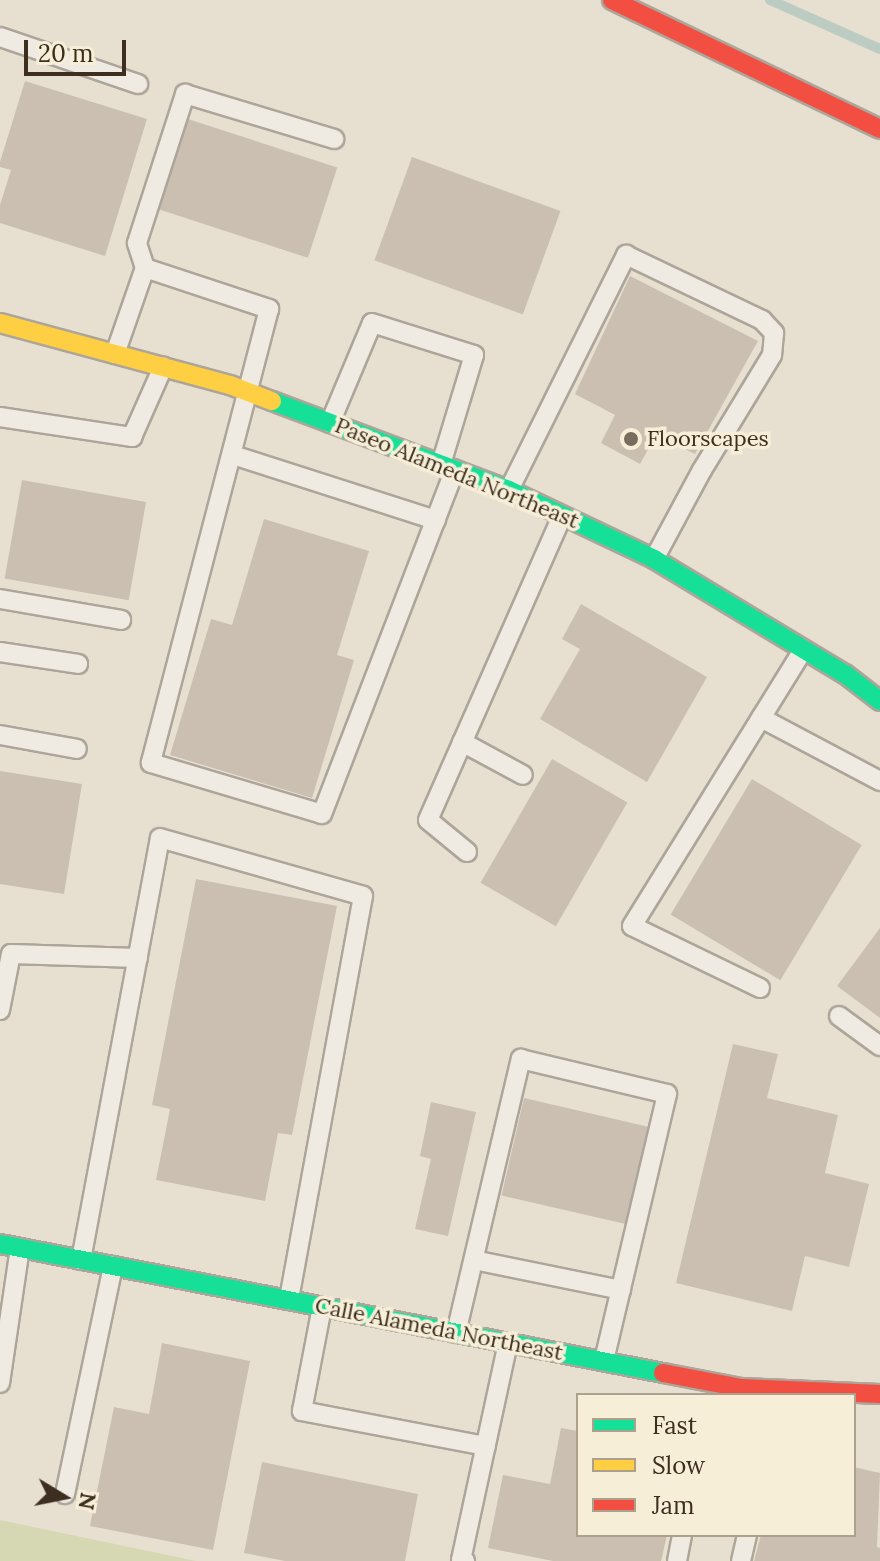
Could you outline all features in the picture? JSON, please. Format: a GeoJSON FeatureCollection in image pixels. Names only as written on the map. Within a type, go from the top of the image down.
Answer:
{"type":"FeatureCollection","features":[{"type":"Feature","properties":{"kind":"street"},"geometry":{"type":"LineString","coordinates":[[612,0],[853,113],[880,129]]}},
{"type":"Feature","properties":{"kind":"street","name":"Paseo Alameda Northeast"},"geometry":{"type":"LineString","coordinates":[[0,323],[250,393],[509,490],[654,559],[880,701]]}},
{"type":"Feature","properties":{"kind":"street","name":"Calle Alameda Northeast"},"geometry":{"type":"LineString","coordinates":[[0,1244],[604,1360],[714,1389],[831,1393]]}},
{"type":"Feature","properties":{"kind":"street","name":"Calle Alameda Northeast"},"geometry":{"type":"LineString","coordinates":[[856,1394],[880,1394]]}},
{"type":"Feature","properties":{"kind":"lane"},"geometry":{"type":"LineString","coordinates":[[0,37],[138,84]]}},
{"type":"Feature","properties":{"kind":"lane"},"geometry":{"type":"LineString","coordinates":[[115,354],[145,268],[137,243],[185,94],[334,139]]}},
{"type":"Feature","properties":{"kind":"lane"},"geometry":{"type":"LineString","coordinates":[[509,490],[626,255],[762,320],[774,333],[772,355],[702,470],[654,559]]}},
{"type":"Feature","properties":{"kind":"lane"},"geometry":{"type":"LineString","coordinates":[[145,268],[269,309],[250,393],[151,763],[322,814],[436,520],[474,355],[372,323],[330,423]]}},
{"type":"Feature","properties":{"kind":"lane"},"geometry":{"type":"LineString","coordinates":[[0,417],[132,437],[163,367]]}},
{"type":"Feature","properties":{"kind":"lane"},"geometry":{"type":"LineString","coordinates":[[233,455],[436,520]]}},
{"type":"Feature","properties":{"kind":"lane"},"geometry":{"type":"LineString","coordinates":[[467,852],[428,820],[563,514]]}},
{"type":"Feature","properties":{"kind":"lane"},"geometry":{"type":"LineString","coordinates":[[0,599],[121,620]]}},
{"type":"Feature","properties":{"kind":"lane"},"geometry":{"type":"LineString","coordinates":[[760,988],[632,926],[803,650]]}},
{"type":"Feature","properties":{"kind":"lane"},"geometry":{"type":"LineString","coordinates":[[0,652],[78,664]]}},
{"type":"Feature","properties":{"kind":"lane"},"geometry":{"type":"LineString","coordinates":[[761,718],[880,781]]}},
{"type":"Feature","properties":{"kind":"lane"},"geometry":{"type":"LineString","coordinates":[[0,735],[77,749]]}},
{"type":"Feature","properties":{"kind":"lane"},"geometry":{"type":"LineString","coordinates":[[462,742],[523,775]]}},
{"type":"Feature","properties":{"kind":"lane"},"geometry":{"type":"LineString","coordinates":[[81,1260],[160,838],[363,896],[289,1300]]}},
{"type":"Feature","properties":{"kind":"lane"},"geometry":{"type":"LineString","coordinates":[[0,1010],[11,954],[138,958]]}},
{"type":"Feature","properties":{"kind":"lane"},"geometry":{"type":"LineString","coordinates":[[839,1016],[880,1046]]}},
{"type":"Feature","properties":{"kind":"lane"},"geometry":{"type":"LineString","coordinates":[[456,1333],[521,1059],[667,1094],[604,1360]]}},
{"type":"Feature","properties":{"kind":"lane"},"geometry":{"type":"LineString","coordinates":[[0,1383],[20,1248]]}},
{"type":"Feature","properties":{"kind":"lane"},"geometry":{"type":"LineString","coordinates":[[474,1260],[621,1290]]}},
{"type":"Feature","properties":{"kind":"lane"},"geometry":{"type":"LineString","coordinates":[[65,1494],[113,1266]]}},
{"type":"Feature","properties":{"kind":"lane"},"geometry":{"type":"LineString","coordinates":[[322,1307],[302,1411],[486,1446]]}},
{"type":"Feature","properties":{"kind":"lane"},"geometry":{"type":"LineString","coordinates":[[465,1561],[461,1560],[508,1343]]}},
{"type":"Feature","properties":{"kind":"lane"},"geometry":{"type":"LineString","coordinates":[[677,1561],[682,1537]]}},
{"type":"Feature","properties":{"kind":"lane"},"geometry":{"type":"LineString","coordinates":[[741,1561],[747,1537]]}},
{"type":"Feature","properties":{"kind":"green space"},"geometry":{"type":"Polygon","coordinates":[[[0,1520],[196,1561],[0,1561],[0,1520]]]}},
{"type":"Feature","properties":{"kind":"building"},"geometry":{"type":"Polygon","coordinates":[[[25,81],[147,119],[105,256],[0,223],[0,205],[11,170],[0,167],[0,162],[25,81]]]}},
{"type":"Feature","properties":{"kind":"building"},"geometry":{"type":"Polygon","coordinates":[[[188,119],[337,168],[308,258],[159,209],[188,119]]]}},
{"type":"Feature","properties":{"kind":"building"},"geometry":{"type":"Polygon","coordinates":[[[412,157],[560,211],[523,314],[374,260],[412,157]]]}},
{"type":"Feature","properties":{"kind":"building"},"geometry":{"type":"Polygon","coordinates":[[[630,276],[758,341],[695,454],[656,435],[640,464],[601,443],[615,415],[575,394],[630,276]]]}},
{"type":"Feature","properties":{"kind":"building"},"geometry":{"type":"Polygon","coordinates":[[[22,480],[146,502],[129,600],[5,578],[22,480]]]}},
{"type":"Feature","properties":{"kind":"building"},"geometry":{"type":"Polygon","coordinates":[[[264,519],[369,551],[337,655],[354,660],[312,798],[170,755],[211,619],[232,625],[264,519]]]}},
{"type":"Feature","properties":{"kind":"building"},"geometry":{"type":"Polygon","coordinates":[[[581,604],[707,677],[647,782],[540,719],[580,649],[562,639],[581,604]]]}},
{"type":"Feature","properties":{"kind":"building"},"geometry":{"type":"Polygon","coordinates":[[[552,759],[627,802],[556,926],[480,883],[552,759]]]}},
{"type":"Feature","properties":{"kind":"building"},"geometry":{"type":"Polygon","coordinates":[[[0,771],[82,784],[64,894],[0,884],[0,771]]]}},
{"type":"Feature","properties":{"kind":"building"},"geometry":{"type":"Polygon","coordinates":[[[752,779],[862,845],[780,980],[671,914],[752,779]]]}},
{"type":"Feature","properties":{"kind":"building"},"geometry":{"type":"Polygon","coordinates":[[[196,879],[337,906],[292,1135],[278,1133],[265,1201],[156,1180],[170,1109],[152,1105],[196,879]]]}},
{"type":"Feature","properties":{"kind":"building"},"geometry":{"type":"Polygon","coordinates":[[[880,928],[880,1018],[837,986],[880,928]]]}},
{"type":"Feature","properties":{"kind":"building"},"geometry":{"type":"Polygon","coordinates":[[[733,1044],[778,1054],[767,1098],[838,1115],[825,1173],[869,1184],[849,1267],[805,1256],[792,1311],[676,1283],[733,1044]]]}},
{"type":"Feature","properties":{"kind":"building"},"geometry":{"type":"Polygon","coordinates":[[[524,1098],[655,1128],[632,1226],[502,1195],[524,1098]]]}},
{"type":"Feature","properties":{"kind":"building"},"geometry":{"type":"Polygon","coordinates":[[[431,1102],[476,1112],[448,1236],[415,1229],[431,1159],[420,1156],[431,1102]]]}},
{"type":"Feature","properties":{"kind":"building"},"geometry":{"type":"Polygon","coordinates":[[[162,1343],[250,1361],[213,1550],[90,1526],[114,1407],[149,1414],[162,1343]]]}},
{"type":"Feature","properties":{"kind":"building"},"geometry":{"type":"Polygon","coordinates":[[[561,1428],[576,1431],[576,1537],[667,1537],[661,1561],[553,1561],[488,1548],[503,1475],[550,1484],[561,1428]]]}},
{"type":"Feature","properties":{"kind":"building"},"geometry":{"type":"Polygon","coordinates":[[[262,1462],[418,1494],[405,1561],[285,1561],[244,1553],[262,1462]]]}},
{"type":"Feature","properties":{"kind":"building"},"geometry":{"type":"Polygon","coordinates":[[[856,1467],[880,1473],[877,1547],[880,1548],[880,1561],[754,1561],[760,1537],[856,1537],[856,1467]]]}},
{"type":"Feature","properties":{"kind":"waterway"},"geometry":{"type":"LineString","coordinates":[[770,0],[880,49]]}},
{"type":"Feature","properties":{"kind":"traffic: fast"},"geometry":{"type":"LineString","coordinates":[[272,401],[509,490],[654,559],[845,674],[880,701]]}},
{"type":"Feature","properties":{"kind":"traffic: fast"},"geometry":{"type":"LineString","coordinates":[[0,1244],[663,1373]]}},
{"type":"Feature","properties":{"kind":"traffic: slow"},"geometry":{"type":"LineString","coordinates":[[0,323],[230,385],[272,401]]}},
{"type":"Feature","properties":{"kind":"traffic: jam"},"geometry":{"type":"LineString","coordinates":[[612,0],[880,129]]}},
{"type":"Feature","properties":{"kind":"traffic: jam"},"geometry":{"type":"LineString","coordinates":[[663,1373],[742,1388],[880,1394]]}},
{"type":"Feature","properties":{"kind":"place","name":"Floorscapes"},"geometry":{"type":"Point","coordinates":[631,439]}}]}
